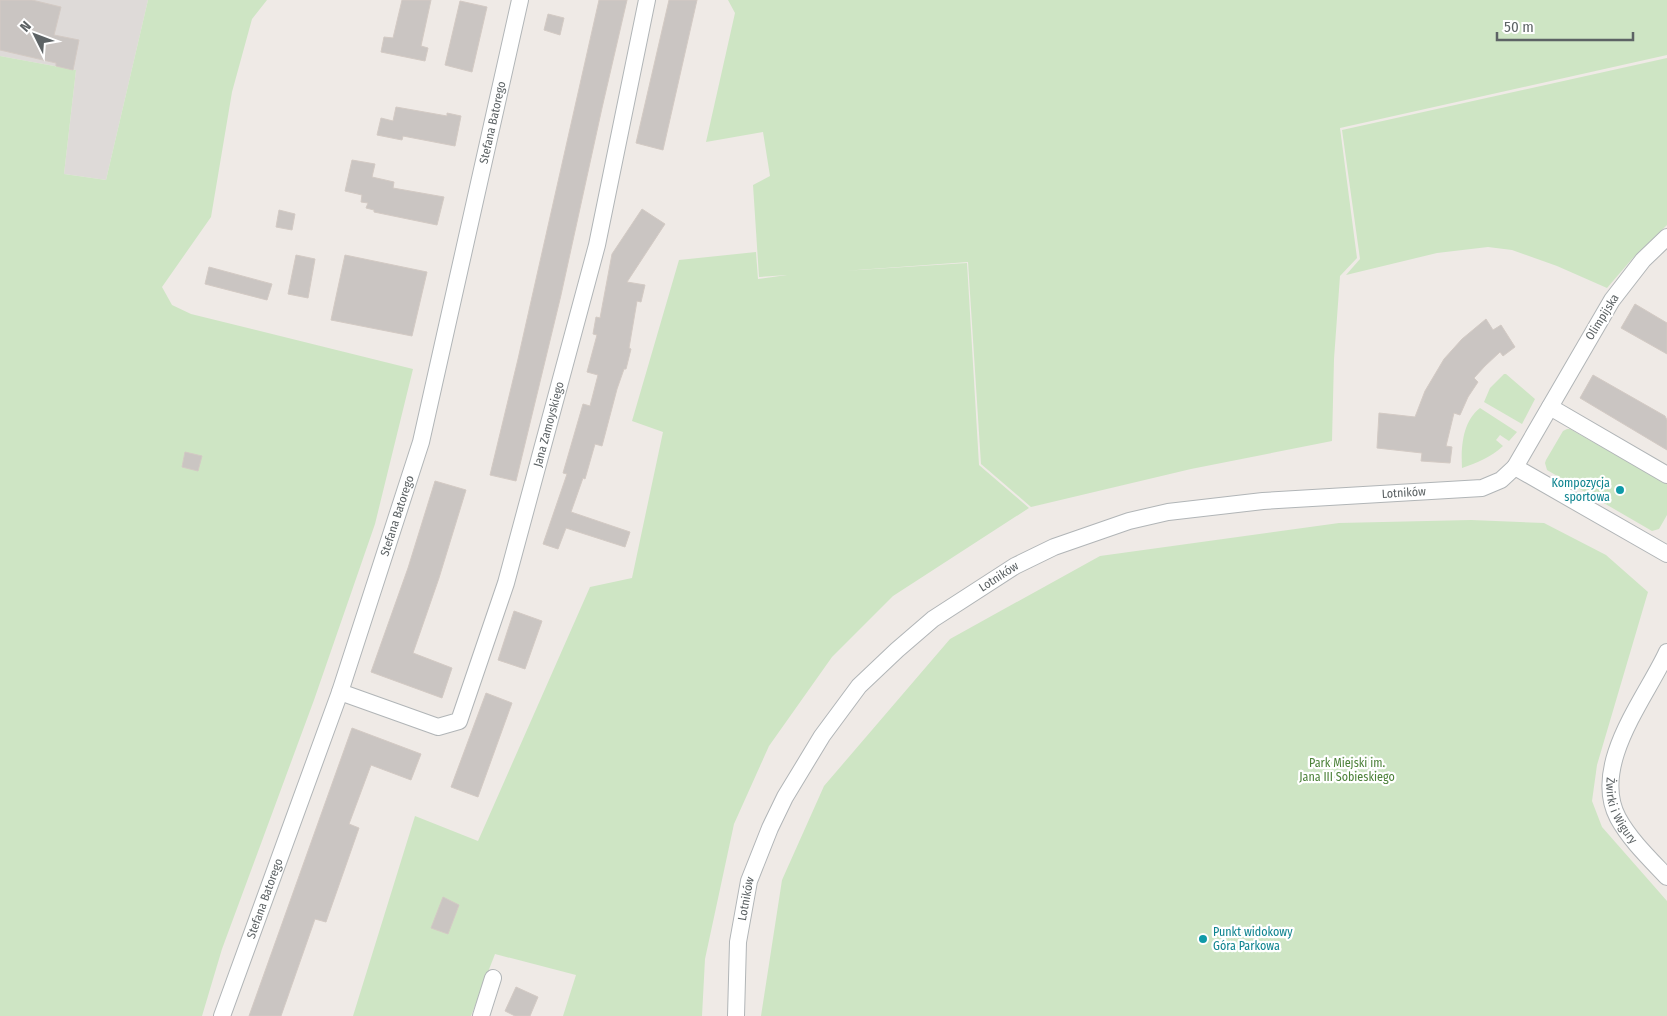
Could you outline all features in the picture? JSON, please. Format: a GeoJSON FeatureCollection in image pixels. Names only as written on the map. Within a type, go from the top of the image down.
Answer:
{"type":"FeatureCollection","features":[{"type":"Feature","properties":{"kind":"street","name":"Stefana Batorego"},"geometry":{"type":"LineString","coordinates":[[222,1016],[340,692],[421,442],[520,0]]}},
{"type":"Feature","properties":{"kind":"street","name":"Jana Zamoyskiego"},"geometry":{"type":"LineString","coordinates":[[340,692],[438,726],[459,721],[506,584],[592,264],[647,0]]}},
{"type":"Feature","properties":{"kind":"street","name":"Olimpijska"},"geometry":{"type":"LineString","coordinates":[[1515,467],[1612,300],[1643,260],[1667,237]]}},
{"type":"Feature","properties":{"kind":"street"},"geometry":{"type":"LineString","coordinates":[[1550,407],[1667,475]]}},
{"type":"Feature","properties":{"kind":"street"},"geometry":{"type":"LineString","coordinates":[[1515,467],[1667,554]]}},
{"type":"Feature","properties":{"kind":"street","name":"Lotników"},"geometry":{"type":"LineString","coordinates":[[736,1016],[738,942],[749,881],[778,812],[822,736],[859,686],[933,619],[1015,566],[1031,558],[1054,547],[1129,521],[1168,512],[1263,501],[1482,488],[1501,480],[1515,467]]}},
{"type":"Feature","properties":{"kind":"street","name":"Żwirki i Wigury"},"geometry":{"type":"LineString","coordinates":[[1667,652],[1636,707],[1615,759],[1610,777],[1611,796],[1618,817],[1631,836],[1667,877]]}},
{"type":"Feature","properties":{"kind":"street"},"geometry":{"type":"LineString","coordinates":[[482,1016],[493,978]]}},
{"type":"Feature","properties":{"kind":"shaded area"},"geometry":{"type":"Polygon","coordinates":[[[0,0],[148,0],[106,180],[64,174],[76,70],[0,56],[0,0]]]}},
{"type":"Feature","properties":{"kind":"green space"},"geometry":{"type":"Polygon","coordinates":[[[148,0],[267,0],[252,19],[232,92],[211,217],[162,287],[172,305],[191,314],[413,369],[375,524],[314,700],[222,949],[202,1016],[0,1016],[0,56],[76,70],[64,174],[106,180],[148,0]]]}},
{"type":"Feature","properties":{"kind":"green space"},"geometry":{"type":"Polygon","coordinates":[[[728,0],[1667,0],[1667,55],[1340,128],[1357,258],[1340,276],[1334,359],[1332,441],[1191,469],[1031,507],[981,464],[968,262],[843,271],[967,263],[979,465],[1029,508],[893,596],[832,657],[769,746],[734,824],[705,959],[702,1016],[563,1016],[576,975],[495,954],[471,1016],[353,1016],[415,816],[478,841],[590,587],[632,578],[663,432],[632,421],[679,260],[756,252],[758,279],[787,275],[759,277],[753,185],[770,176],[763,132],[706,142],[735,13],[728,0]]]}},
{"type":"Feature","properties":{"kind":"green space"},"geometry":{"type":"Polygon","coordinates":[[[1667,58],[1667,225],[1632,259],[1607,288],[1557,266],[1512,250],[1488,247],[1437,253],[1346,275],[1360,259],[1342,130],[1667,58]]]}},
{"type":"Feature","properties":{"kind":"green space"},"geometry":{"type":"Polygon","coordinates":[[[1504,374],[1535,399],[1522,424],[1484,402],[1490,388],[1504,374]]]}},
{"type":"Feature","properties":{"kind":"green space"},"geometry":{"type":"Polygon","coordinates":[[[1480,408],[1517,432],[1509,441],[1500,435],[1496,440],[1503,446],[1484,459],[1462,468],[1462,452],[1466,428],[1469,420],[1480,408]]]}},
{"type":"Feature","properties":{"kind":"green space"},"geometry":{"type":"Polygon","coordinates":[[[1567,429],[1667,484],[1667,515],[1659,529],[1652,531],[1547,470],[1546,460],[1563,431],[1567,429]]]}},
{"type":"Feature","properties":{"kind":"green space","name":"Park Miejski im. Jana III Sobieskiego"},"geometry":{"type":"Polygon","coordinates":[[[1471,520],[1544,523],[1606,555],[1648,592],[1597,765],[1592,801],[1602,827],[1667,901],[1667,1016],[761,1016],[782,880],[824,786],[950,639],[1100,556],[1339,523],[1471,520]]]}},
{"type":"Feature","properties":{"kind":"building"},"geometry":{"type":"Polygon","coordinates":[[[0,0],[32,0],[61,7],[54,35],[79,40],[73,70],[56,66],[56,63],[0,50],[0,0]]]}},
{"type":"Feature","properties":{"kind":"building"},"geometry":{"type":"Polygon","coordinates":[[[402,0],[431,0],[421,46],[428,48],[425,61],[381,52],[384,37],[393,38],[402,0]]]}},
{"type":"Feature","properties":{"kind":"building"},"geometry":{"type":"Polygon","coordinates":[[[599,0],[627,0],[561,295],[516,481],[490,475],[599,0]]]}},
{"type":"Feature","properties":{"kind":"building"},"geometry":{"type":"Polygon","coordinates":[[[669,0],[697,0],[663,150],[636,143],[669,0]]]}},
{"type":"Feature","properties":{"kind":"building"},"geometry":{"type":"Polygon","coordinates":[[[460,1],[487,7],[472,72],[445,65],[460,1]]]}},
{"type":"Feature","properties":{"kind":"building"},"geometry":{"type":"Polygon","coordinates":[[[548,14],[564,18],[560,35],[544,30],[548,14]]]}},
{"type":"Feature","properties":{"kind":"building"},"geometry":{"type":"Polygon","coordinates":[[[396,107],[447,116],[447,113],[461,116],[455,146],[403,136],[402,140],[377,135],[381,118],[393,121],[396,107]]]}},
{"type":"Feature","properties":{"kind":"building"},"geometry":{"type":"Polygon","coordinates":[[[352,160],[375,164],[372,177],[394,182],[393,188],[444,197],[437,225],[374,212],[374,210],[366,208],[368,203],[361,202],[362,195],[345,191],[352,160]]]}},
{"type":"Feature","properties":{"kind":"building"},"geometry":{"type":"Polygon","coordinates":[[[642,209],[665,224],[627,282],[645,285],[641,302],[637,301],[629,348],[631,349],[626,369],[624,369],[617,389],[602,446],[595,444],[585,479],[583,478],[571,512],[630,532],[625,547],[566,528],[558,549],[543,544],[567,474],[563,473],[583,404],[590,406],[598,375],[587,372],[597,335],[593,334],[596,317],[600,318],[612,254],[642,209]]]}},
{"type":"Feature","properties":{"kind":"building"},"geometry":{"type":"Polygon","coordinates":[[[279,210],[295,214],[292,230],[276,227],[279,210]]]}},
{"type":"Feature","properties":{"kind":"building"},"geometry":{"type":"Polygon","coordinates":[[[296,255],[315,259],[308,298],[288,294],[296,255]]]}},
{"type":"Feature","properties":{"kind":"building"},"geometry":{"type":"Polygon","coordinates":[[[345,255],[427,272],[412,336],[331,320],[345,255]]]}},
{"type":"Feature","properties":{"kind":"building"},"geometry":{"type":"Polygon","coordinates":[[[209,267],[272,284],[267,300],[205,284],[209,267]]]}},
{"type":"Feature","properties":{"kind":"building"},"geometry":{"type":"Polygon","coordinates":[[[1635,304],[1667,323],[1667,354],[1621,328],[1635,304]]]}},
{"type":"Feature","properties":{"kind":"building"},"geometry":{"type":"Polygon","coordinates":[[[1486,319],[1493,330],[1501,325],[1515,347],[1503,356],[1500,352],[1485,366],[1474,378],[1478,382],[1468,397],[1460,415],[1454,413],[1446,446],[1452,447],[1450,463],[1421,461],[1422,453],[1377,448],[1379,413],[1415,417],[1425,391],[1444,359],[1462,339],[1486,319]]]}},
{"type":"Feature","properties":{"kind":"building"},"geometry":{"type":"Polygon","coordinates":[[[1593,375],[1665,416],[1667,420],[1667,450],[1580,398],[1593,375]]]}},
{"type":"Feature","properties":{"kind":"building"},"geometry":{"type":"Polygon","coordinates":[[[185,452],[202,456],[198,471],[182,467],[185,452]]]}},
{"type":"Feature","properties":{"kind":"building"},"geometry":{"type":"Polygon","coordinates":[[[435,481],[466,490],[439,578],[413,653],[452,668],[442,698],[371,672],[408,568],[435,481]]]}},
{"type":"Feature","properties":{"kind":"building"},"geometry":{"type":"Polygon","coordinates":[[[514,611],[542,621],[525,669],[498,660],[514,611]]]}},
{"type":"Feature","properties":{"kind":"building"},"geometry":{"type":"Polygon","coordinates":[[[486,693],[512,703],[478,797],[451,787],[486,693]]]}},
{"type":"Feature","properties":{"kind":"building"},"geometry":{"type":"Polygon","coordinates":[[[352,728],[421,754],[411,780],[371,765],[349,824],[359,828],[326,922],[315,919],[281,1016],[249,1016],[352,728]]]}},
{"type":"Feature","properties":{"kind":"building"},"geometry":{"type":"Polygon","coordinates":[[[443,897],[459,905],[448,934],[431,928],[443,897]]]}},
{"type":"Feature","properties":{"kind":"building"},"geometry":{"type":"Polygon","coordinates":[[[516,987],[538,997],[530,1016],[515,1016],[505,1011],[516,987]]]}},
{"type":"Feature","properties":{"kind":"place","name":"Kompozycja sportowa"},"geometry":{"type":"Point","coordinates":[1620,490]}},
{"type":"Feature","properties":{"kind":"place","name":"Punkt widokowy Góra Parkowa"},"geometry":{"type":"Point","coordinates":[1203,939]}}]}
